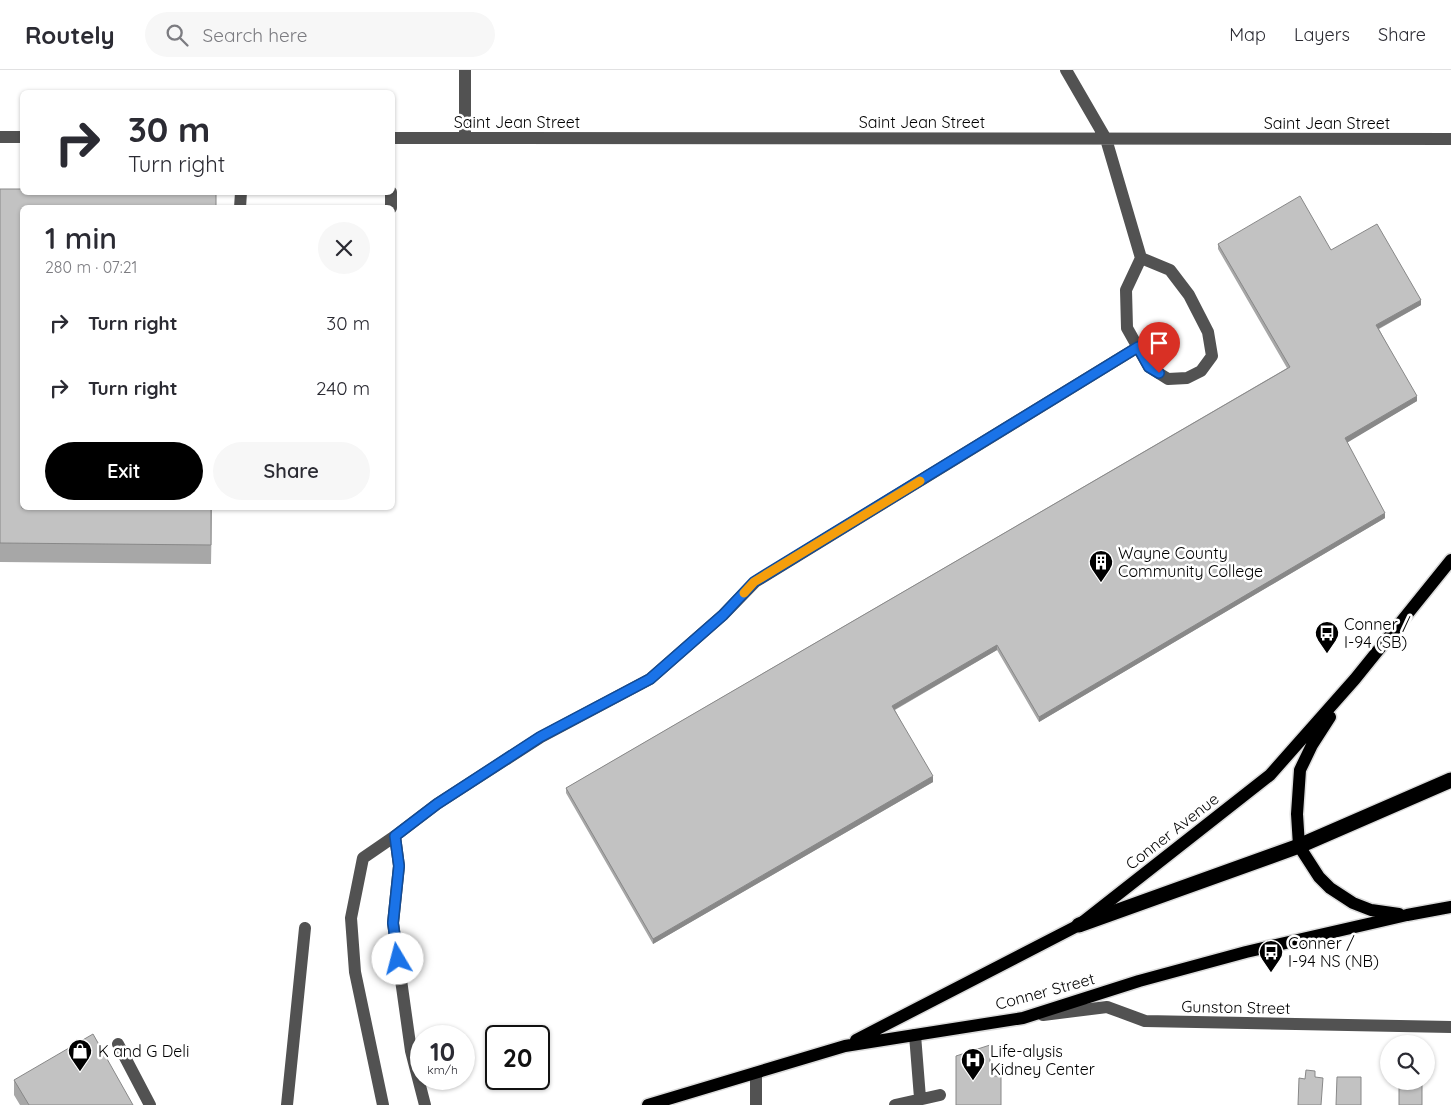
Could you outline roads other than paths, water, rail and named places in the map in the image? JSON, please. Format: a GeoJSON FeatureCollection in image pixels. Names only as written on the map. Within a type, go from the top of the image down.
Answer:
{"type":"FeatureCollection","features":[{"type":"Feature","properties":{"kind":"highway"},"geometry":{"type":"LineString","coordinates":[[1079,925],[1299,846],[1451,780]]}},
{"type":"Feature","properties":{"kind":"main road","name":"Conner Avenue"},"geometry":{"type":"LineString","coordinates":[[845,1046],[1079,925],[1270,775],[1355,679],[1451,560]]}},
{"type":"Feature","properties":{"kind":"main road"},"geometry":{"type":"LineString","coordinates":[[1355,679],[1312,745],[1300,770],[1297,814],[1299,846],[1319,877],[1330,888],[1353,903],[1371,910],[1406,915]]}},
{"type":"Feature","properties":{"kind":"main road","name":"Conner Street"},"geometry":{"type":"LineString","coordinates":[[648,1105],[845,1046],[1023,1018],[1139,981],[1237,955],[1406,915],[1451,907]]}},
{"type":"Feature","properties":{"kind":"street"},"geometry":{"type":"LineString","coordinates":[[465,70],[465,138]]}},
{"type":"Feature","properties":{"kind":"street"},"geometry":{"type":"LineString","coordinates":[[1066,70],[1106,139],[1141,258],[1126,290],[1127,328],[1149,367],[1168,379],[1187,378],[1201,371],[1212,356],[1208,332],[1189,295],[1170,270],[1141,258]]}},
{"type":"Feature","properties":{"kind":"street"},"geometry":{"type":"LineString","coordinates":[[0,137],[20,137]]}},
{"type":"Feature","properties":{"kind":"street","name":"Saint Jean Street"},"geometry":{"type":"LineString","coordinates":[[395,138],[1451,139]]}},
{"type":"Feature","properties":{"kind":"street"},"geometry":{"type":"LineString","coordinates":[[383,1105],[355,972],[351,918],[363,858],[437,804],[540,737],[650,679],[723,615],[754,582],[1138,347]]}},
{"type":"Feature","properties":{"kind":"street"},"geometry":{"type":"LineString","coordinates":[[395,836],[399,866],[393,923],[411,1051],[425,1105]]}},
{"type":"Feature","properties":{"kind":"street"},"geometry":{"type":"LineString","coordinates":[[287,1105],[305,928]]}},
{"type":"Feature","properties":{"kind":"street","name":"Gunston Street"},"geometry":{"type":"LineString","coordinates":[[1023,1018],[1107,1007],[1145,1021],[1451,1027]]}},
{"type":"Feature","properties":{"kind":"street"},"geometry":{"type":"LineString","coordinates":[[915,1035],[920,1098]]}},
{"type":"Feature","properties":{"kind":"street"},"geometry":{"type":"LineString","coordinates":[[118,1044],[150,1105]]}},
{"type":"Feature","properties":{"kind":"street"},"geometry":{"type":"LineString","coordinates":[[756,1074],[756,1105]]}},
{"type":"Feature","properties":{"kind":"street"},"geometry":{"type":"LineString","coordinates":[[901,1104],[920,1098],[940,1095]]}},
{"type":"Feature","properties":{"kind":"place","name":"Wayne County Community College"},"geometry":{"type":"Point","coordinates":[1101,583]}},
{"type":"Feature","properties":{"kind":"place","name":"Conner / I-94 (SB)"},"geometry":{"type":"Point","coordinates":[1327,654]}},
{"type":"Feature","properties":{"kind":"place","name":"Conner / I-94 NS (NB)"},"geometry":{"type":"Point","coordinates":[1271,973]}},
{"type":"Feature","properties":{"kind":"place","name":"K and G Deli"},"geometry":{"type":"Point","coordinates":[80,1072]}},
{"type":"Feature","properties":{"kind":"place","name":"Life-alysis Kidney Center"},"geometry":{"type":"Point","coordinates":[973,1081]}}]}
